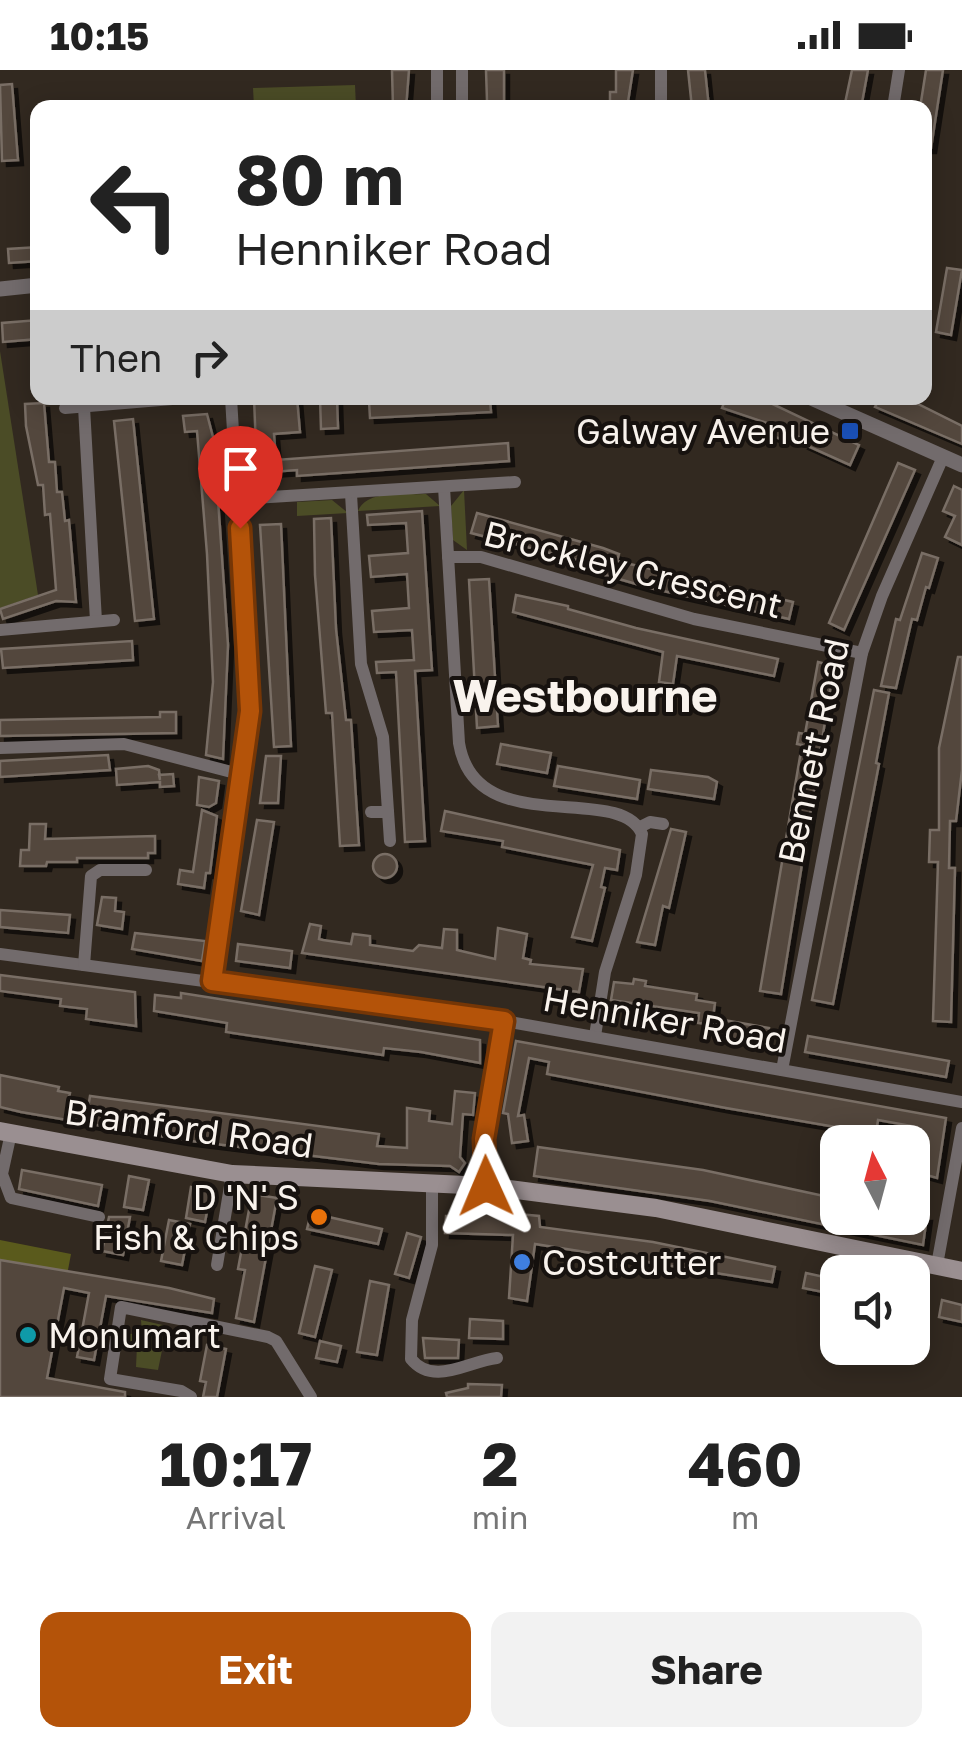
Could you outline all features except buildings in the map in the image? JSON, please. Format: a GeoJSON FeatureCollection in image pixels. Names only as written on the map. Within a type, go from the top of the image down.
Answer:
{"type":"FeatureCollection","features":[{"type":"Feature","properties":{"kind":"main road","name":"Bramford Road"},"geometry":{"type":"LineString","coordinates":[[6,1132],[232,1174],[486,1186],[656,1208],[962,1271]]}},
{"type":"Feature","properties":{"kind":"street"},"geometry":{"type":"LineString","coordinates":[[661,70],[661,100]]}},
{"type":"Feature","properties":{"kind":"street"},"geometry":{"type":"LineString","coordinates":[[894,100],[899,70]]}},
{"type":"Feature","properties":{"kind":"street"},"geometry":{"type":"LineString","coordinates":[[437,100],[437,74],[462,74],[462,100]]}},
{"type":"Feature","properties":{"kind":"street"},"geometry":{"type":"LineString","coordinates":[[0,289],[30,286]]}},
{"type":"Feature","properties":{"kind":"street"},"geometry":{"type":"LineString","coordinates":[[64,408],[96,405]]}},
{"type":"Feature","properties":{"kind":"street"},"geometry":{"type":"LineString","coordinates":[[212,981],[244,775],[250,692],[231,405]]}},
{"type":"Feature","properties":{"kind":"street"},"geometry":{"type":"LineString","coordinates":[[834,405],[962,466]]}},
{"type":"Feature","properties":{"kind":"street"},"geometry":{"type":"LineString","coordinates":[[84,406],[96,620]]}},
{"type":"Feature","properties":{"kind":"street","name":"Bennett Road"},"geometry":{"type":"LineString","coordinates":[[782,1070],[862,653],[882,596],[943,457]]}},
{"type":"Feature","properties":{"kind":"street"},"geometry":{"type":"LineString","coordinates":[[238,499],[444,487],[495,491],[515,482]]}},
{"type":"Feature","properties":{"kind":"street"},"geometry":{"type":"LineString","coordinates":[[444,487],[462,758],[484,788],[514,799],[625,816],[640,827],[663,824]]}},
{"type":"Feature","properties":{"kind":"street"},"geometry":{"type":"LineString","coordinates":[[351,494],[362,671],[383,737],[390,841]]}},
{"type":"Feature","properties":{"kind":"street","name":"Brockley Crescent"},"geometry":{"type":"LineString","coordinates":[[448,557],[481,556],[694,619],[862,653]]}},
{"type":"Feature","properties":{"kind":"street"},"geometry":{"type":"LineString","coordinates":[[0,630],[114,620]]}},
{"type":"Feature","properties":{"kind":"street"},"geometry":{"type":"LineString","coordinates":[[438,685],[456,684]]}},
{"type":"Feature","properties":{"kind":"street"},"geometry":{"type":"LineString","coordinates":[[0,748],[124,744],[244,775]]}},
{"type":"Feature","properties":{"kind":"street"},"geometry":{"type":"LineString","coordinates":[[371,812],[388,812]]}},
{"type":"Feature","properties":{"kind":"street"},"geometry":{"type":"LineString","coordinates":[[595,1036],[605,972],[642,848],[640,827]]}},
{"type":"Feature","properties":{"kind":"street"},"geometry":{"type":"LineString","coordinates":[[84,965],[91,876],[100,870],[146,870]]}},
{"type":"Feature","properties":{"kind":"street","name":"Henniker Road"},"geometry":{"type":"LineString","coordinates":[[0,954],[504,1021],[962,1102]]}},
{"type":"Feature","properties":{"kind":"street"},"geometry":{"type":"LineString","coordinates":[[486,1186],[484,1139],[504,1021]]}},
{"type":"Feature","properties":{"kind":"street"},"geometry":{"type":"LineString","coordinates":[[937,1265],[962,1128]]}},
{"type":"Feature","properties":{"kind":"street"},"geometry":{"type":"LineString","coordinates":[[6,1132],[2,1174],[11,1198],[99,1218]]}},
{"type":"Feature","properties":{"kind":"street"},"geometry":{"type":"LineString","coordinates":[[217,1265],[232,1174]]}},
{"type":"Feature","properties":{"kind":"street"},"geometry":{"type":"LineString","coordinates":[[432,1183],[432,1245],[412,1320],[411,1359],[418,1368],[443,1374],[474,1361],[497,1358]]}},
{"type":"Feature","properties":{"kind":"street"},"geometry":{"type":"LineString","coordinates":[[191,1397],[180,1391],[110,1379],[121,1307],[268,1337],[276,1341],[311,1397]]}},
{"type":"Feature","properties":{"kind":"green space"},"geometry":{"type":"Polygon","coordinates":[[[355,85],[356,100],[254,100],[253,88],[355,85]]]}},
{"type":"Feature","properties":{"kind":"green space"},"geometry":{"type":"Polygon","coordinates":[[[0,351],[38,595],[0,608],[0,351]]]}},
{"type":"Feature","properties":{"kind":"green space"},"geometry":{"type":"Polygon","coordinates":[[[464,490],[467,550],[453,540],[451,506],[464,490]]]}},
{"type":"Feature","properties":{"kind":"green space"},"geometry":{"type":"Polygon","coordinates":[[[426,494],[440,506],[358,511],[378,496],[426,494]]]}},
{"type":"Feature","properties":{"kind":"green space"},"geometry":{"type":"Polygon","coordinates":[[[332,500],[348,513],[297,516],[297,502],[332,500]]]}},
{"type":"Feature","properties":{"kind":"green space"},"geometry":{"type":"Polygon","coordinates":[[[141,1320],[167,1326],[158,1370],[136,1367],[137,1345],[130,1342],[129,1334],[142,1333],[141,1320]]]}},
{"type":"Feature","properties":{"kind":"shaded area"},"geometry":{"type":"Polygon","coordinates":[[[0,1240],[71,1254],[66,1281],[0,1269],[0,1240]]]}},
{"type":"Feature","properties":{"kind":"place","name":"Galway Avenue"},"geometry":{"type":"Point","coordinates":[850,431]}},
{"type":"Feature","properties":{"kind":"place","name":"D 'N' S Fish & Chips"},"geometry":{"type":"Point","coordinates":[319,1217]}},
{"type":"Feature","properties":{"kind":"place","name":"Costcutter"},"geometry":{"type":"Point","coordinates":[522,1262]}},
{"type":"Feature","properties":{"kind":"place","name":"Monumart"},"geometry":{"type":"Point","coordinates":[28,1335]}},
{"type":"Feature","properties":{"kind":"district","name":"Westbourne"},"geometry":{"type":"Point","coordinates":[585,695]}},
{"type":"Feature","properties":{"kind":"route"},"geometry":{"type":"LineString","coordinates":[[240,528],[250,711],[212,981],[504,1021],[484,1139],[486,1186]]}}]}
